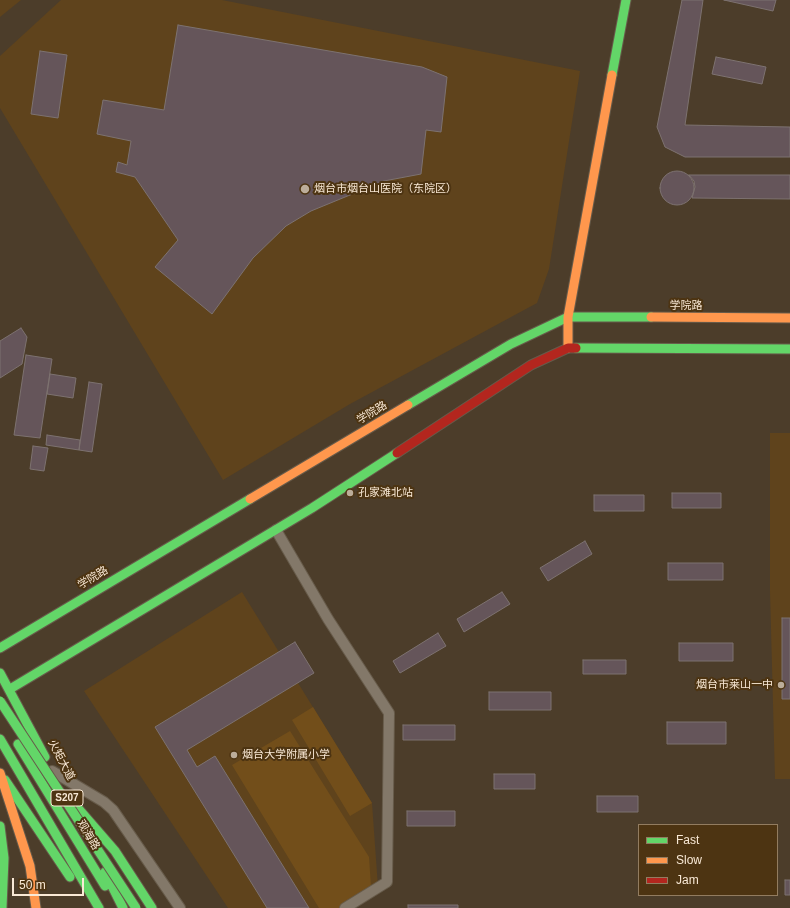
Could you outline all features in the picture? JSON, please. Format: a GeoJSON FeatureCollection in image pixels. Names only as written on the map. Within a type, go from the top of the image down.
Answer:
{"type":"FeatureCollection","features":[{"type":"Feature","properties":{"kind":"main road"},"geometry":{"type":"LineString","coordinates":[[568,348],[568,317],[626,0]]}},
{"type":"Feature","properties":{"kind":"main road","name":"学院路"},"geometry":{"type":"LineString","coordinates":[[0,648],[511,344],[568,317],[790,318]]}},
{"type":"Feature","properties":{"kind":"main road"},"geometry":{"type":"LineString","coordinates":[[0,695],[312,508],[531,365],[568,348],[790,349]]}},
{"type":"Feature","properties":{"kind":"main road","name":"S207"},"geometry":{"type":"LineString","coordinates":[[0,673],[10,689]]}},
{"type":"Feature","properties":{"kind":"main road","name":"火矩大道"},"geometry":{"type":"LineString","coordinates":[[10,689],[123,908]]}},
{"type":"Feature","properties":{"kind":"main road"},"geometry":{"type":"LineString","coordinates":[[0,701],[136,908]]}},
{"type":"Feature","properties":{"kind":"main road","name":"观海路"},"geometry":{"type":"LineString","coordinates":[[0,714],[118,908]]}},
{"type":"Feature","properties":{"kind":"main road"},"geometry":{"type":"LineString","coordinates":[[0,739],[100,908]]}},
{"type":"Feature","properties":{"kind":"main road"},"geometry":{"type":"LineString","coordinates":[[0,772],[30,866],[36,908]]}},
{"type":"Feature","properties":{"kind":"main road"},"geometry":{"type":"LineString","coordinates":[[0,772],[90,908]]}},
{"type":"Feature","properties":{"kind":"main road"},"geometry":{"type":"LineString","coordinates":[[66,796],[115,851],[152,908]]}},
{"type":"Feature","properties":{"kind":"main road"},"geometry":{"type":"LineString","coordinates":[[0,826],[4,858],[2,908]]}},
{"type":"Feature","properties":{"kind":"street"},"geometry":{"type":"LineString","coordinates":[[276,530],[328,619],[389,714],[387,882],[345,908]]}},
{"type":"Feature","properties":{"kind":"street"},"geometry":{"type":"LineString","coordinates":[[52,771],[104,802],[113,810],[180,908]]}},
{"type":"Feature","properties":{"kind":"shaded area"},"geometry":{"type":"Polygon","coordinates":[[[0,0],[21,0],[0,17],[0,0]]]}},
{"type":"Feature","properties":{"kind":"shaded area","name":"烟台市烟台山医院（东院区）"},"geometry":{"type":"Polygon","coordinates":[[[61,0],[222,0],[580,71],[549,269],[537,303],[350,404],[223,480],[0,108],[0,56],[61,0]]]}},
{"type":"Feature","properties":{"kind":"shaded area","name":"烟台市莱山一中"},"geometry":{"type":"Polygon","coordinates":[[[770,433],[790,433],[790,779],[775,779],[770,591],[770,433]]]}},
{"type":"Feature","properties":{"kind":"shaded area","name":"烟台大学附属小学"},"geometry":{"type":"Polygon","coordinates":[[[242,592],[372,803],[378,887],[350,908],[228,908],[84,691],[242,592]]]}},
{"type":"Feature","properties":{"kind":"shaded area"},"geometry":{"type":"Polygon","coordinates":[[[313,707],[372,803],[350,816],[292,720],[313,707]]]}},
{"type":"Feature","properties":{"kind":"shaded area"},"geometry":{"type":"Polygon","coordinates":[[[290,731],[369,857],[371,887],[344,908],[319,908],[232,765],[290,731]]]}},
{"type":"Feature","properties":{"kind":"building"},"geometry":{"type":"Polygon","coordinates":[[[682,0],[703,0],[685,125],[790,127],[790,157],[685,157],[665,147],[657,127],[682,0]]]}},
{"type":"Feature","properties":{"kind":"building"},"geometry":{"type":"Polygon","coordinates":[[[724,0],[776,0],[773,11],[724,0]]]}},
{"type":"Feature","properties":{"kind":"building"},"geometry":{"type":"Polygon","coordinates":[[[178,25],[422,67],[447,77],[441,132],[426,130],[421,174],[384,181],[311,211],[286,226],[253,258],[212,314],[155,267],[178,240],[135,177],[116,172],[118,162],[127,165],[131,141],[97,134],[103,100],[164,110],[178,25]]]}},
{"type":"Feature","properties":{"kind":"building"},"geometry":{"type":"Polygon","coordinates":[[[40,51],[67,55],[58,118],[31,114],[40,51]]]}},
{"type":"Feature","properties":{"kind":"building"},"geometry":{"type":"Polygon","coordinates":[[[716,57],[766,67],[762,84],[712,74],[716,57]]]}},
{"type":"Feature","properties":{"kind":"building"},"geometry":{"type":"Polygon","coordinates":[[[674,171],[680,171],[684,172],[691,178],[694,188],[693,195],[687,202],[680,205],[674,205],[670,204],[663,198],[660,191],[660,185],[661,181],[667,174],[674,171]]]}},
{"type":"Feature","properties":{"kind":"building"},"geometry":{"type":"Polygon","coordinates":[[[689,175],[790,175],[790,199],[692,198],[695,187],[694,181],[689,175]]]}},
{"type":"Feature","properties":{"kind":"building"},"geometry":{"type":"Polygon","coordinates":[[[21,328],[27,337],[22,364],[0,378],[0,341],[21,328]]]}},
{"type":"Feature","properties":{"kind":"building"},"geometry":{"type":"Polygon","coordinates":[[[26,355],[52,359],[40,438],[14,435],[26,355]]]}},
{"type":"Feature","properties":{"kind":"building"},"geometry":{"type":"Polygon","coordinates":[[[50,374],[76,378],[73,398],[47,394],[50,374]]]}},
{"type":"Feature","properties":{"kind":"building"},"geometry":{"type":"Polygon","coordinates":[[[89,382],[102,384],[92,452],[79,450],[89,382]]]}},
{"type":"Feature","properties":{"kind":"building"},"geometry":{"type":"Polygon","coordinates":[[[47,435],[80,440],[79,450],[46,445],[47,435]]]}},
{"type":"Feature","properties":{"kind":"building"},"geometry":{"type":"Polygon","coordinates":[[[33,446],[48,448],[44,471],[30,469],[33,446]]]}},
{"type":"Feature","properties":{"kind":"building"},"geometry":{"type":"Polygon","coordinates":[[[672,493],[721,493],[721,508],[672,508],[672,493]]]}},
{"type":"Feature","properties":{"kind":"building"},"geometry":{"type":"Polygon","coordinates":[[[594,495],[644,495],[644,511],[594,511],[594,495]]]}},
{"type":"Feature","properties":{"kind":"building"},"geometry":{"type":"Polygon","coordinates":[[[585,541],[592,554],[548,581],[540,568],[585,541]]]}},
{"type":"Feature","properties":{"kind":"building"},"geometry":{"type":"Polygon","coordinates":[[[668,563],[723,563],[723,580],[668,580],[668,563]]]}},
{"type":"Feature","properties":{"kind":"building"},"geometry":{"type":"Polygon","coordinates":[[[502,592],[510,604],[464,632],[457,619],[502,592]]]}},
{"type":"Feature","properties":{"kind":"building"},"geometry":{"type":"Polygon","coordinates":[[[782,618],[790,618],[790,699],[782,699],[782,618]]]}},
{"type":"Feature","properties":{"kind":"building"},"geometry":{"type":"Polygon","coordinates":[[[438,633],[446,646],[400,673],[393,661],[438,633]]]}},
{"type":"Feature","properties":{"kind":"building"},"geometry":{"type":"Polygon","coordinates":[[[295,642],[314,673],[187,750],[197,767],[215,756],[309,908],[267,908],[155,727],[295,642]]]}},
{"type":"Feature","properties":{"kind":"building"},"geometry":{"type":"Polygon","coordinates":[[[679,643],[733,643],[733,661],[679,661],[679,643]]]}},
{"type":"Feature","properties":{"kind":"building"},"geometry":{"type":"Polygon","coordinates":[[[583,660],[626,660],[626,674],[583,674],[583,660]]]}},
{"type":"Feature","properties":{"kind":"building"},"geometry":{"type":"Polygon","coordinates":[[[489,692],[551,692],[551,710],[489,710],[489,692]]]}},
{"type":"Feature","properties":{"kind":"building"},"geometry":{"type":"Polygon","coordinates":[[[667,722],[726,722],[726,744],[667,744],[667,722]]]}},
{"type":"Feature","properties":{"kind":"building"},"geometry":{"type":"Polygon","coordinates":[[[403,725],[455,725],[455,740],[403,740],[403,725]]]}},
{"type":"Feature","properties":{"kind":"building"},"geometry":{"type":"Polygon","coordinates":[[[494,774],[535,774],[535,789],[494,789],[494,774]]]}},
{"type":"Feature","properties":{"kind":"building"},"geometry":{"type":"Polygon","coordinates":[[[597,796],[638,796],[638,812],[597,812],[597,796]]]}},
{"type":"Feature","properties":{"kind":"building"},"geometry":{"type":"Polygon","coordinates":[[[407,811],[455,811],[455,826],[407,826],[407,811]]]}},
{"type":"Feature","properties":{"kind":"building"},"geometry":{"type":"Polygon","coordinates":[[[785,880],[790,880],[790,895],[785,895],[785,880]]]}},
{"type":"Feature","properties":{"kind":"building"},"geometry":{"type":"Polygon","coordinates":[[[408,905],[458,905],[458,908],[408,908],[408,905]]]}},
{"type":"Feature","properties":{"kind":"traffic: fast"},"geometry":{"type":"LineString","coordinates":[[612,75],[626,0]]}},
{"type":"Feature","properties":{"kind":"traffic: fast"},"geometry":{"type":"LineString","coordinates":[[408,405],[511,344],[568,317],[651,317]]}},
{"type":"Feature","properties":{"kind":"traffic: fast"},"geometry":{"type":"LineString","coordinates":[[576,348],[790,349]]}},
{"type":"Feature","properties":{"kind":"traffic: fast"},"geometry":{"type":"LineString","coordinates":[[10,689],[312,508],[397,453]]}},
{"type":"Feature","properties":{"kind":"traffic: fast"},"geometry":{"type":"LineString","coordinates":[[0,648],[250,499]]}},
{"type":"Feature","properties":{"kind":"traffic: fast"},"geometry":{"type":"LineString","coordinates":[[0,673],[45,757]]}},
{"type":"Feature","properties":{"kind":"traffic: fast"},"geometry":{"type":"LineString","coordinates":[[0,701],[136,908]]}},
{"type":"Feature","properties":{"kind":"traffic: fast"},"geometry":{"type":"LineString","coordinates":[[0,739],[99,908]]}},
{"type":"Feature","properties":{"kind":"traffic: fast"},"geometry":{"type":"LineString","coordinates":[[18,744],[105,886]]}},
{"type":"Feature","properties":{"kind":"traffic: fast"},"geometry":{"type":"LineString","coordinates":[[5,780],[70,877]]}},
{"type":"Feature","properties":{"kind":"traffic: fast"},"geometry":{"type":"LineString","coordinates":[[76,806],[115,851],[152,908]]}},
{"type":"Feature","properties":{"kind":"traffic: fast"},"geometry":{"type":"LineString","coordinates":[[0,826],[4,858],[2,908]]}},
{"type":"Feature","properties":{"kind":"traffic: fast"},"geometry":{"type":"LineString","coordinates":[[105,872],[123,908]]}},
{"type":"Feature","properties":{"kind":"traffic: slow"},"geometry":{"type":"LineString","coordinates":[[568,348],[568,317],[612,75]]}},
{"type":"Feature","properties":{"kind":"traffic: slow"},"geometry":{"type":"LineString","coordinates":[[651,317],[790,318]]}},
{"type":"Feature","properties":{"kind":"traffic: slow"},"geometry":{"type":"LineString","coordinates":[[250,499],[408,405]]}},
{"type":"Feature","properties":{"kind":"traffic: slow"},"geometry":{"type":"LineString","coordinates":[[0,773],[30,866],[36,908]]}},
{"type":"Feature","properties":{"kind":"traffic: jam"},"geometry":{"type":"LineString","coordinates":[[397,453],[531,365],[568,348],[576,348]]}},
{"type":"Feature","properties":{"kind":"place","name":"烟台市烟台山医院（东院区）"},"geometry":{"type":"Point","coordinates":[305,189]}},
{"type":"Feature","properties":{"kind":"place","name":"孔家滩北站"},"geometry":{"type":"Point","coordinates":[350,493]}},
{"type":"Feature","properties":{"kind":"place","name":"烟台市莱山一中"},"geometry":{"type":"Point","coordinates":[781,685]}},
{"type":"Feature","properties":{"kind":"place","name":"烟台大学附属小学"},"geometry":{"type":"Point","coordinates":[234,755]}}]}
